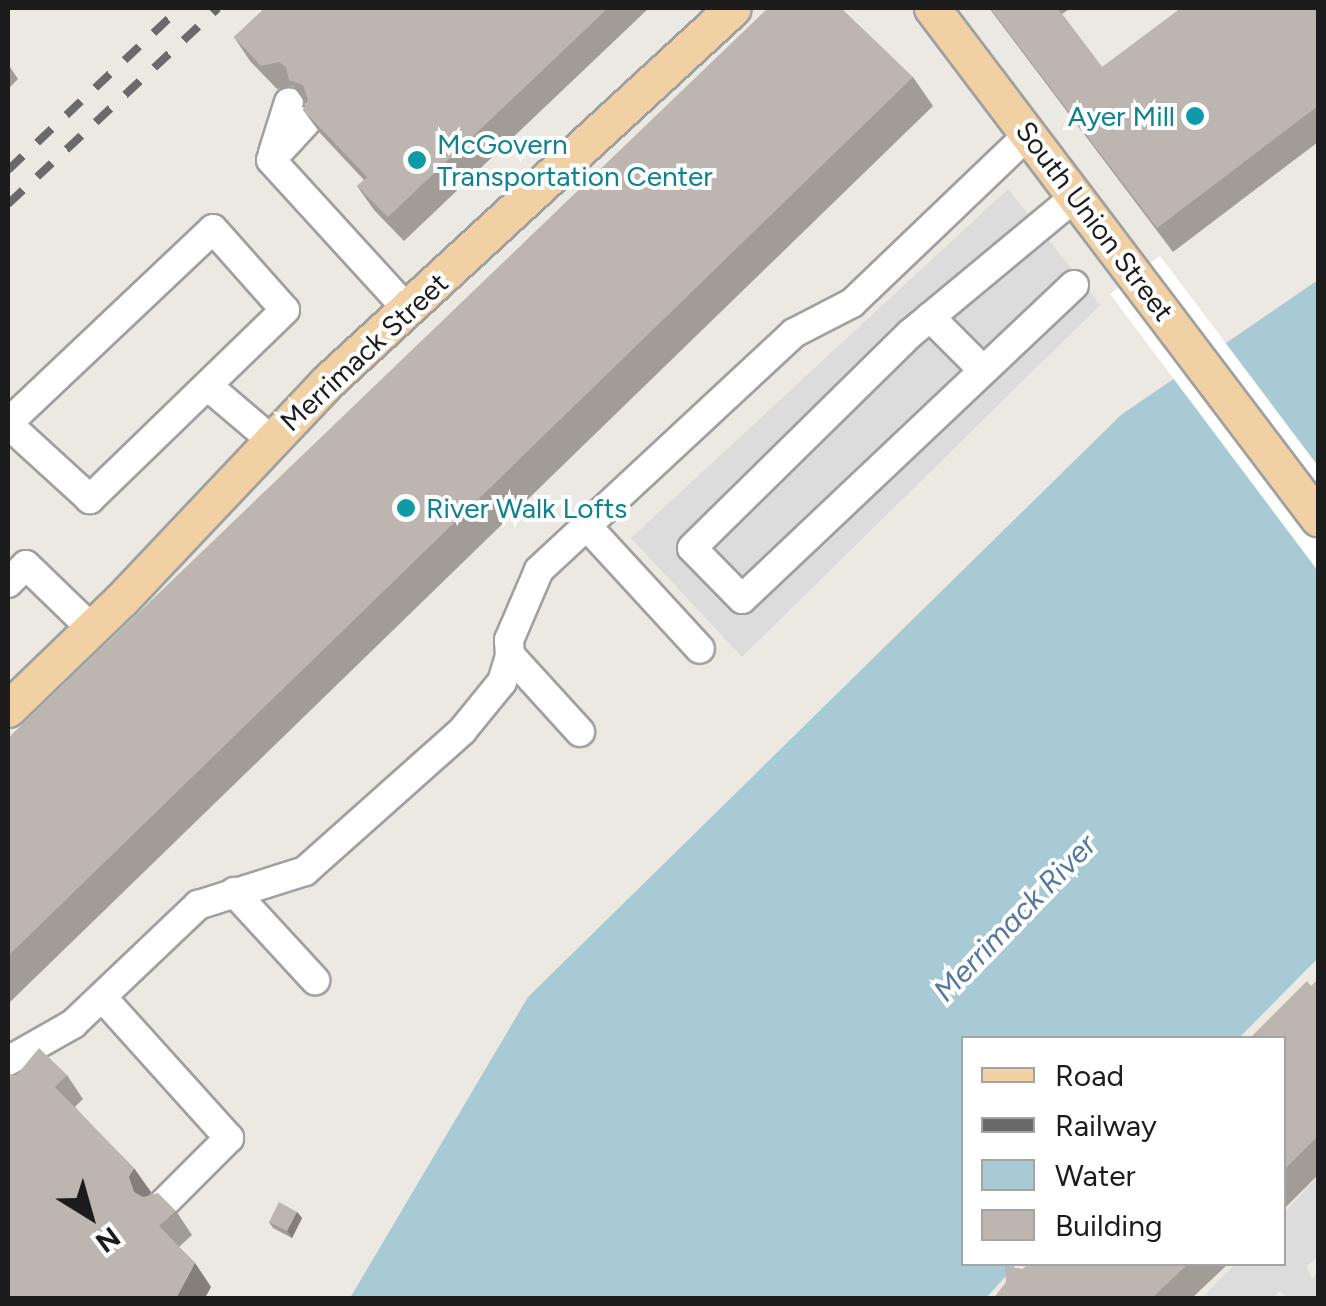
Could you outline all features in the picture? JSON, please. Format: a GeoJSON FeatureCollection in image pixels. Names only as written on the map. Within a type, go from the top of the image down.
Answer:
{"type":"FeatureCollection","features":[{"type":"Feature","properties":{"kind":"main road","name":"Merrimack Street"},"geometry":{"type":"LineString","coordinates":[[8,709],[270,440],[732,8]]}},
{"type":"Feature","properties":{"kind":"main road","name":"South Union Street"},"geometry":{"type":"LineString","coordinates":[[932,8],[1318,518]]}},
{"type":"Feature","properties":{"kind":"lane"},"geometry":{"type":"LineString","coordinates":[[298,111],[270,160],[408,310]]}},
{"type":"Feature","properties":{"kind":"lane"},"geometry":{"type":"LineString","coordinates":[[8,1060],[73,1024],[198,904],[305,871],[462,731],[502,682],[510,655],[509,640],[538,570],[794,332],[852,303],[1029,134]]}},
{"type":"Feature","properties":{"kind":"lane"},"geometry":{"type":"LineString","coordinates":[[1074,285],[742,598],[692,548],[930,317],[1077,195]]}},
{"type":"Feature","properties":{"kind":"lane"},"geometry":{"type":"LineString","coordinates":[[213,229],[285,310],[209,386],[90,499],[8,424],[213,229]]}},
{"type":"Feature","properties":{"kind":"lane"},"geometry":{"type":"LineString","coordinates":[[930,317],[984,370]]}},
{"type":"Feature","properties":{"kind":"lane"},"geometry":{"type":"LineString","coordinates":[[209,386],[270,440]]}},
{"type":"Feature","properties":{"kind":"lane"},"geometry":{"type":"LineString","coordinates":[[586,524],[700,649]]}},
{"type":"Feature","properties":{"kind":"lane"},"geometry":{"type":"LineString","coordinates":[[8,583],[26,565],[91,628]]}},
{"type":"Feature","properties":{"kind":"lane"},"geometry":{"type":"LineString","coordinates":[[510,655],[580,732]]}},
{"type":"Feature","properties":{"kind":"lane"},"geometry":{"type":"LineString","coordinates":[[234,892],[315,980]]}},
{"type":"Feature","properties":{"kind":"lane"},"geometry":{"type":"LineString","coordinates":[[102,996],[229,1138],[162,1204]]}},
{"type":"Feature","properties":{"kind":"shaded area"},"geometry":{"type":"Polygon","coordinates":[[[1008,189],[1100,305],[742,657],[631,538],[1008,189]]]}},
{"type":"Feature","properties":{"kind":"shaded area"},"geometry":{"type":"Polygon","coordinates":[[[1318,1176],[1318,1257],[1306,1266],[1312,1278],[1318,1273],[1318,1298],[1286,1298],[1280,1291],[1272,1298],[1202,1298],[1233,1266],[1286,1266],[1286,1211],[1318,1176]]]}},
{"type":"Feature","properties":{"kind":"water","name":"Merrimack River"},"geometry":{"type":"Polygon","coordinates":[[[1318,280],[1318,958],[1241,1036],[961,1036],[961,1266],[1015,1266],[986,1298],[350,1298],[528,997],[1121,415],[1318,280]]]}},
{"type":"Feature","properties":{"kind":"pier"},"geometry":{"type":"Polygon","coordinates":[[[1160,256],[1318,466],[1318,571],[1110,294],[1160,256]]]}},
{"type":"Feature","properties":{"kind":"building","name":"McGovern Transportation Center"},"geometry":{"type":"Polygon","coordinates":[[[265,8],[608,8],[388,217],[357,186],[367,177],[303,110],[308,100],[303,85],[289,80],[286,67],[279,62],[261,66],[234,37],[265,8]]]}},
{"type":"Feature","properties":{"kind":"building","name":"River Walk Lofts"},"geometry":{"type":"Polygon","coordinates":[[[768,8],[841,8],[913,77],[8,956],[8,738],[768,8]]]}},
{"type":"Feature","properties":{"kind":"building","name":"Ayer Mill"},"geometry":{"type":"Polygon","coordinates":[[[990,8],[1057,8],[1102,67],[1181,8],[1318,8],[1318,106],[1157,228],[990,8]]]}},
{"type":"Feature","properties":{"kind":"building"},"geometry":{"type":"Polygon","coordinates":[[[1318,980],[1318,1136],[1286,1168],[1286,1036],[1252,1036],[1307,981],[1311,986],[1318,980]]]}},
{"type":"Feature","properties":{"kind":"building"},"geometry":{"type":"Polygon","coordinates":[[[39,1048],[67,1075],[55,1087],[134,1168],[129,1177],[134,1192],[143,1197],[158,1193],[176,1211],[159,1226],[195,1263],[176,1298],[8,1298],[8,1077],[15,1077],[39,1048]]]}},
{"type":"Feature","properties":{"kind":"building"},"geometry":{"type":"Polygon","coordinates":[[[279,1202],[297,1212],[287,1231],[269,1222],[279,1202]]]}},
{"type":"Feature","properties":{"kind":"building"},"geometry":{"type":"Polygon","coordinates":[[[1005,1266],[1186,1266],[1152,1298],[994,1298],[1006,1282],[1005,1266]]]}},
{"type":"Feature","properties":{"kind":"railway"},"geometry":{"type":"LineString","coordinates":[[8,170],[180,8]]}},
{"type":"Feature","properties":{"kind":"railway"},"geometry":{"type":"LineString","coordinates":[[8,204],[218,8]]}},
{"type":"Feature","properties":{"kind":"place","name":"Ayer Mill"},"geometry":{"type":"Point","coordinates":[1195,116]}},
{"type":"Feature","properties":{"kind":"place","name":"McGovern Transportation Center"},"geometry":{"type":"Point","coordinates":[417,160]}},
{"type":"Feature","properties":{"kind":"place","name":"River Walk Lofts"},"geometry":{"type":"Point","coordinates":[406,508]}}]}
